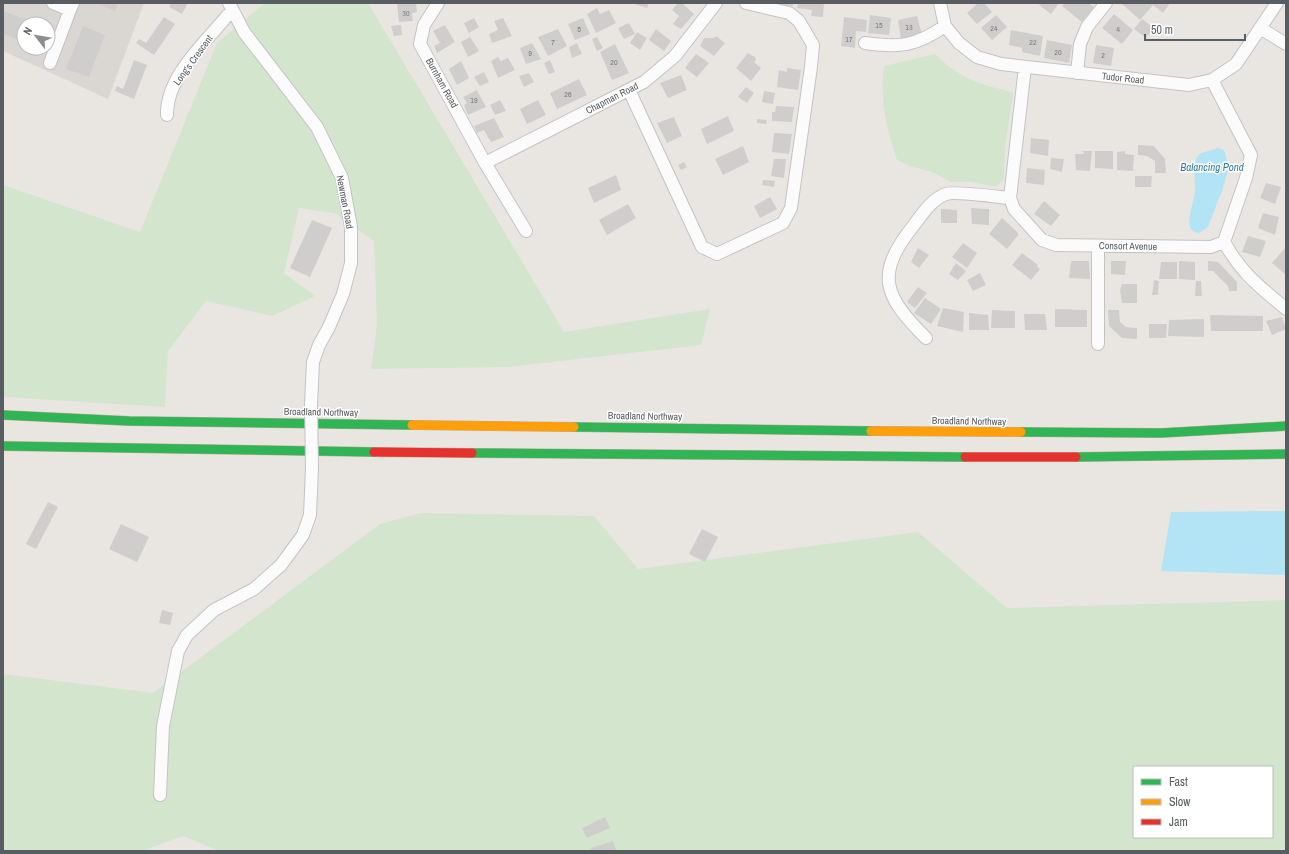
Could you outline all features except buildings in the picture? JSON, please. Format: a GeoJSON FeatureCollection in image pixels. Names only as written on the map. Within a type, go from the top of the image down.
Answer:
{"type":"FeatureCollection","features":[{"type":"Feature","properties":{"kind":"highway","name":"Broadland Northway"},"geometry":{"type":"LineString","coordinates":[[3,416],[129,421],[1061,433],[1161,433],[1286,426]]}},
{"type":"Feature","properties":{"kind":"highway"},"geometry":{"type":"LineString","coordinates":[[3,446],[788,458],[1023,458],[1286,454]]}},
{"type":"Feature","properties":{"kind":"street"},"geometry":{"type":"LineString","coordinates":[[50,63],[72,6],[53,3]]}},
{"type":"Feature","properties":{"kind":"street","name":"Burnham Road"},"geometry":{"type":"LineString","coordinates":[[438,3],[424,25],[420,44],[485,163],[526,230]]}},
{"type":"Feature","properties":{"kind":"street","name":"Chapman Road"},"geometry":{"type":"LineString","coordinates":[[485,163],[644,82],[675,56],[716,3]]}},
{"type":"Feature","properties":{"kind":"street"},"geometry":{"type":"LineString","coordinates":[[629,90],[702,247],[717,254],[782,222],[791,208],[813,45],[799,21],[789,13],[746,3]]}},
{"type":"Feature","properties":{"kind":"street","name":"Tudor Road"},"geometry":{"type":"LineString","coordinates":[[940,3],[945,26],[959,43],[977,57],[1001,64],[1189,85],[1212,80],[1236,64],[1277,3]]}},
{"type":"Feature","properties":{"kind":"street"},"geometry":{"type":"LineString","coordinates":[[1077,73],[1080,44],[1087,28],[1106,3]]}},
{"type":"Feature","properties":{"kind":"street","name":"Long's Crescent"},"geometry":{"type":"LineString","coordinates":[[167,115],[167,101],[173,87],[189,62],[227,16],[231,7]]}},
{"type":"Feature","properties":{"kind":"street","name":"Newman Road"},"geometry":{"type":"LineString","coordinates":[[160,795],[163,726],[178,651],[187,634],[214,610],[254,589],[281,565],[303,535],[310,515],[313,362],[318,345],[329,327],[343,294],[351,263],[351,227],[342,178],[317,127],[244,32],[231,7]]}},
{"type":"Feature","properties":{"kind":"street"},"geometry":{"type":"LineString","coordinates":[[865,44],[881,46],[914,44],[945,26]]}},
{"type":"Feature","properties":{"kind":"street"},"geometry":{"type":"LineString","coordinates":[[1260,28],[1286,44]]}},
{"type":"Feature","properties":{"kind":"street"},"geometry":{"type":"LineString","coordinates":[[926,338],[906,318],[895,302],[889,289],[888,270],[893,256],[909,230],[932,202],[947,193],[1010,198],[1025,67]]}},
{"type":"Feature","properties":{"kind":"street"},"geometry":{"type":"LineString","coordinates":[[1212,80],[1251,155],[1246,178],[1224,242],[1234,260],[1249,278],[1286,309]]}},
{"type":"Feature","properties":{"kind":"street","name":"Consort Avenue"},"geometry":{"type":"LineString","coordinates":[[1010,198],[1014,209],[1042,240],[1056,246],[1211,248],[1224,242]]}},
{"type":"Feature","properties":{"kind":"street"},"geometry":{"type":"LineString","coordinates":[[1098,246],[1098,344]]}},
{"type":"Feature","properties":{"kind":"shaded area"},"geometry":{"type":"Polygon","coordinates":[[[3,3],[144,3],[108,99],[3,51],[3,3]]]}},
{"type":"Feature","properties":{"kind":"green space"},"geometry":{"type":"Polygon","coordinates":[[[265,3],[368,3],[564,332],[710,309],[701,345],[508,367],[371,369],[377,325],[374,241],[334,213],[299,208],[284,273],[315,296],[272,316],[206,301],[168,351],[165,407],[3,397],[3,185],[140,232],[217,43],[265,3]]]}},
{"type":"Feature","properties":{"kind":"green space"},"geometry":{"type":"Polygon","coordinates":[[[935,54],[953,70],[966,77],[981,84],[1013,93],[1005,149],[1004,179],[996,187],[971,182],[951,182],[932,172],[910,166],[897,160],[890,137],[883,103],[884,66],[935,54]]]}},
{"type":"Feature","properties":{"kind":"green space"},"geometry":{"type":"Polygon","coordinates":[[[421,513],[594,516],[638,569],[918,532],[1007,608],[1286,600],[1286,851],[219,851],[183,836],[142,851],[3,851],[3,674],[153,693],[380,524],[421,513]]]}},
{"type":"Feature","properties":{"kind":"water","name":"Balancing Pond"},"geometry":{"type":"Polygon","coordinates":[[[1218,148],[1224,150],[1229,167],[1223,188],[1208,227],[1199,233],[1191,229],[1189,221],[1195,192],[1194,171],[1196,160],[1201,153],[1218,148]]]}},
{"type":"Feature","properties":{"kind":"water"},"geometry":{"type":"Polygon","coordinates":[[[1286,511],[1286,575],[1161,571],[1171,512],[1286,511]]]}},
{"type":"Feature","properties":{"kind":"traffic: fast"},"geometry":{"type":"LineString","coordinates":[[3,415],[129,421],[412,425]]}},
{"type":"Feature","properties":{"kind":"traffic: fast"},"geometry":{"type":"LineString","coordinates":[[1021,432],[1161,433],[1286,426]]}},
{"type":"Feature","properties":{"kind":"traffic: fast"},"geometry":{"type":"LineString","coordinates":[[574,427],[871,431]]}},
{"type":"Feature","properties":{"kind":"traffic: fast"},"geometry":{"type":"LineString","coordinates":[[3,446],[374,452]]}},
{"type":"Feature","properties":{"kind":"traffic: fast"},"geometry":{"type":"LineString","coordinates":[[472,453],[965,457]]}},
{"type":"Feature","properties":{"kind":"traffic: fast"},"geometry":{"type":"LineString","coordinates":[[1076,457],[1286,454]]}},
{"type":"Feature","properties":{"kind":"traffic: slow"},"geometry":{"type":"LineString","coordinates":[[412,425],[574,427]]}},
{"type":"Feature","properties":{"kind":"traffic: slow"},"geometry":{"type":"LineString","coordinates":[[871,431],[1021,432]]}},
{"type":"Feature","properties":{"kind":"traffic: jam"},"geometry":{"type":"LineString","coordinates":[[374,452],[472,453]]}},
{"type":"Feature","properties":{"kind":"traffic: jam"},"geometry":{"type":"LineString","coordinates":[[965,457],[1076,457]]}}]}
